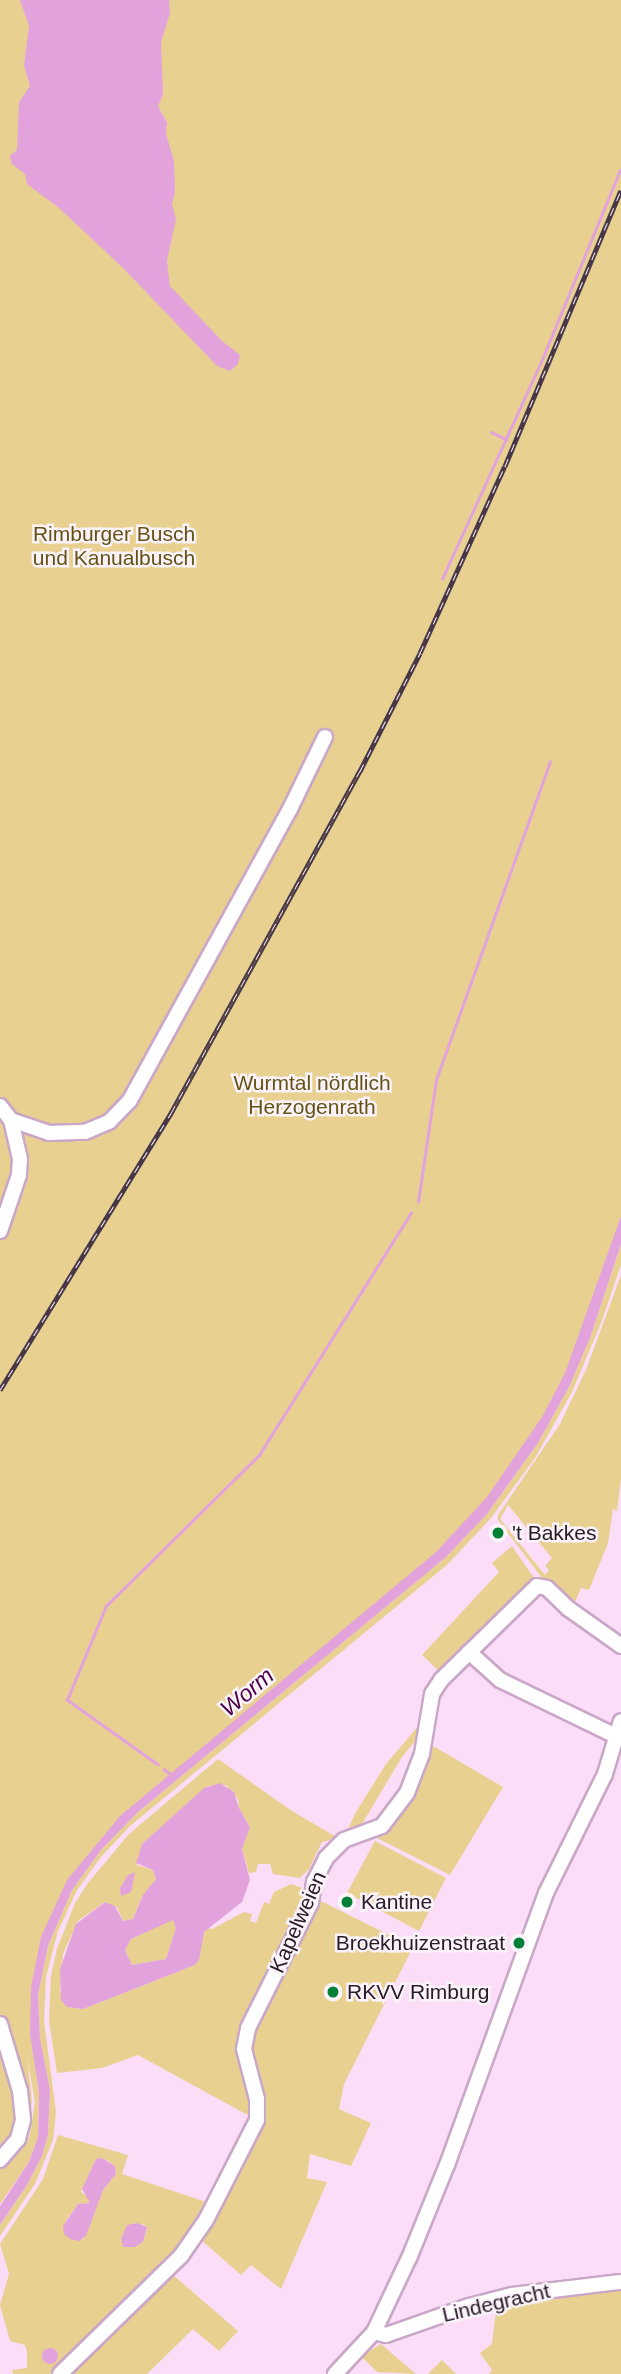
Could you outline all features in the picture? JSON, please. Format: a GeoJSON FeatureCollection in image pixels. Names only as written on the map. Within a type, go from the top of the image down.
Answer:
{"type":"FeatureCollection","features":[{"type":"Feature","properties":{"kind":"street"},"geometry":{"type":"LineString","coordinates":[[11,1120],[49,1133],[85,1132],[108,1122],[130,1100],[290,808],[325,737]]}},
{"type":"Feature","properties":{"kind":"street"},"geometry":{"type":"LineString","coordinates":[[0,1106],[11,1120],[20,1159],[19,1175],[0,1231]]}},
{"type":"Feature","properties":{"kind":"street","name":"Kapelweien"},"geometry":{"type":"LineString","coordinates":[[60,2374],[181,2256],[206,2220],[257,2120],[257,2099],[244,2049],[248,2028],[311,1903],[314,1882],[326,1858],[340,1844],[382,1826],[391,1817],[416,1772],[435,1689],[533,1587],[542,1585],[621,1646]]}},
{"type":"Feature","properties":{"kind":"street"},"geometry":{"type":"LineString","coordinates":[[469,1652],[500,1680],[616,1736]]}},
{"type":"Feature","properties":{"kind":"street"},"geometry":{"type":"LineString","coordinates":[[335,2374],[374,2332],[447,2165],[546,1893],[605,1774],[621,1721]]}},
{"type":"Feature","properties":{"kind":"street"},"geometry":{"type":"LineString","coordinates":[[0,2024],[23,2105],[18,2139],[0,2160]]}},
{"type":"Feature","properties":{"kind":"street","name":"Lindegracht"},"geometry":{"type":"LineString","coordinates":[[374,2332],[386,2335],[469,2306],[512,2295],[620,2282]]}},
{"type":"Feature","properties":{"kind":"green space","name":"Wurmtal nördlich Herzogenrath"},"geometry":{"type":"Polygon","coordinates":[[[0,0],[621,0],[621,1229],[571,1372],[522,1459],[429,1566],[136,1811],[74,1879],[47,1939],[30,2032],[39,2093],[38,2137],[29,2162],[0,2204],[0,2165],[22,2134],[0,2027],[0,0]],[[27,2056],[32,2101],[28,2146],[35,2102],[27,2056]]]}},
{"type":"Feature","properties":{"kind":"green space"},"geometry":{"type":"Polygon","coordinates":[[[621,1244],[621,1265],[601,1323],[572,1392],[535,1458],[491,1518],[448,1564],[130,1826],[101,1857],[77,1890],[58,1931],[46,1977],[44,2021],[56,2112],[53,2140],[35,2184],[0,2236],[0,2225],[27,2185],[42,2156],[48,2135],[50,2090],[40,2038],[38,1995],[48,1946],[72,1890],[101,1850],[138,1812],[446,1557],[487,1514],[538,1443],[569,1387],[590,1338],[621,1244]]]}},
{"type":"Feature","properties":{"kind":"green space"},"geometry":{"type":"Polygon","coordinates":[[[621,1275],[621,1479],[617,1511],[613,1509],[608,1543],[589,1590],[581,1588],[573,1607],[546,1583],[498,1520],[498,1515],[560,1424],[586,1370],[621,1275]],[[508,1505],[500,1519],[545,1575],[549,1570],[545,1566],[552,1558],[508,1505]]]}},
{"type":"Feature","properties":{"kind":"green space"},"geometry":{"type":"Polygon","coordinates":[[[512,1546],[536,1581],[441,1673],[422,1655],[499,1572],[492,1563],[512,1546]]]}},
{"type":"Feature","properties":{"kind":"green space"},"geometry":{"type":"Polygon","coordinates":[[[426,1717],[424,1730],[402,1757],[356,1834],[344,1838],[356,1812],[386,1764],[426,1717]]]}},
{"type":"Feature","properties":{"kind":"green space"},"geometry":{"type":"Polygon","coordinates":[[[428,1743],[503,1787],[450,1875],[373,1836],[386,1832],[402,1812],[428,1743]]]}},
{"type":"Feature","properties":{"kind":"green space"},"geometry":{"type":"Polygon","coordinates":[[[218,1759],[292,1811],[338,1838],[322,1842],[309,1869],[300,1878],[273,1874],[270,1864],[258,1864],[256,1872],[249,1873],[242,1849],[249,1825],[239,1808],[238,1799],[226,1785],[208,1786],[142,1844],[137,1865],[153,1870],[156,1879],[142,1897],[133,1919],[123,1921],[117,1907],[105,1902],[78,1921],[63,1954],[60,1991],[67,2007],[83,2009],[195,1965],[201,1939],[207,1928],[212,1929],[244,1912],[252,1914],[250,1921],[256,1923],[264,1902],[269,1904],[274,1892],[291,1884],[302,1888],[305,1891],[303,1899],[307,1901],[246,2027],[255,2119],[138,2055],[102,2068],[57,2073],[49,2021],[51,1975],[57,1949],[75,1903],[129,1834],[218,1759]]]}},
{"type":"Feature","properties":{"kind":"green space"},"geometry":{"type":"Polygon","coordinates":[[[375,1841],[446,1878],[419,1931],[347,1893],[375,1841]]]}},
{"type":"Feature","properties":{"kind":"green space"},"geometry":{"type":"Polygon","coordinates":[[[321,1901],[413,1947],[344,2084],[339,2109],[371,2123],[351,2166],[310,2154],[307,2178],[327,2182],[281,2289],[251,2265],[241,2275],[201,2240],[173,2275],[238,2331],[219,2351],[193,2329],[147,2374],[63,2374],[168,2273],[257,2134],[250,2044],[321,1901]]]}},
{"type":"Feature","properties":{"kind":"green space"},"geometry":{"type":"Polygon","coordinates":[[[171,1920],[175,1921],[176,1929],[166,1959],[132,1965],[125,1950],[131,1939],[171,1920]]]}},
{"type":"Feature","properties":{"kind":"green space"},"geometry":{"type":"Polygon","coordinates":[[[0,2032],[21,2124],[0,2156],[0,2032]]]}},
{"type":"Feature","properties":{"kind":"green space"},"geometry":{"type":"Polygon","coordinates":[[[58,2135],[128,2155],[122,2174],[212,2204],[198,2231],[57,2374],[13,2374],[12,2370],[27,2368],[27,2352],[25,2345],[10,2341],[0,2305],[9,2274],[0,2244],[43,2179],[58,2135]],[[96,2159],[81,2192],[90,2199],[90,2203],[78,2204],[65,2222],[83,2240],[103,2190],[116,2174],[115,2166],[107,2160],[96,2159]],[[134,2223],[127,2227],[123,2247],[135,2247],[143,2242],[147,2229],[145,2225],[134,2223]]]}},
{"type":"Feature","properties":{"kind":"green space"},"geometry":{"type":"Polygon","coordinates":[[[621,2285],[621,2374],[489,2374],[492,2370],[480,2353],[492,2344],[497,2302],[621,2285]]]}},
{"type":"Feature","properties":{"kind":"green space"},"geometry":{"type":"Polygon","coordinates":[[[381,2344],[416,2374],[377,2372],[361,2356],[381,2344]]]}},
{"type":"Feature","properties":{"kind":"green space"},"geometry":{"type":"Polygon","coordinates":[[[442,2360],[456,2374],[428,2374],[442,2360]]]}},
{"type":"Feature","properties":{"kind":"shaded area"},"geometry":{"type":"Polygon","coordinates":[[[20,0],[169,0],[170,13],[161,42],[163,94],[158,106],[167,123],[166,134],[174,161],[175,192],[172,204],[176,219],[167,261],[170,286],[222,341],[240,355],[238,364],[230,371],[217,366],[123,268],[59,208],[27,184],[25,174],[12,164],[10,156],[17,150],[19,102],[30,86],[24,65],[29,26],[20,0]]]}},
{"type":"Feature","properties":{"kind":"shaded area"},"geometry":{"type":"Polygon","coordinates":[[[621,1216],[621,1244],[590,1338],[569,1387],[538,1443],[487,1514],[446,1557],[138,1812],[101,1850],[72,1890],[48,1946],[38,1995],[40,2038],[50,2090],[48,2135],[42,2156],[27,2185],[0,2225],[0,2206],[29,2162],[38,2137],[39,2093],[30,2034],[31,1987],[41,1937],[67,1880],[120,1816],[436,1552],[487,1497],[542,1417],[565,1373],[621,1216]]]}},
{"type":"Feature","properties":{"kind":"shaded area"},"geometry":{"type":"Polygon","coordinates":[[[220,1783],[234,1792],[239,1808],[250,1827],[242,1849],[250,1880],[242,1902],[204,1932],[199,1960],[195,1965],[83,2009],[67,2007],[61,2000],[60,1969],[76,1924],[105,1902],[115,1906],[123,1921],[133,1919],[143,1895],[156,1879],[153,1870],[136,1863],[142,1844],[204,1788],[220,1783]],[[173,1920],[131,1939],[125,1950],[132,1965],[166,1959],[176,1928],[173,1920]]]}},
{"type":"Feature","properties":{"kind":"shaded area"},"geometry":{"type":"Polygon","coordinates":[[[135,1872],[131,1892],[121,1896],[120,1888],[128,1875],[135,1872]]]}},
{"type":"Feature","properties":{"kind":"shaded area"},"geometry":{"type":"Polygon","coordinates":[[[102,2158],[115,2166],[116,2174],[103,2190],[86,2236],[79,2241],[70,2239],[64,2234],[63,2226],[78,2204],[90,2203],[82,2189],[96,2159],[102,2158]]]}},
{"type":"Feature","properties":{"kind":"shaded area"},"geometry":{"type":"Polygon","coordinates":[[[137,2223],[147,2227],[143,2242],[135,2247],[123,2247],[121,2239],[127,2225],[137,2223]]]}},
{"type":"Feature","properties":{"kind":"shaded area"},"geometry":{"type":"Polygon","coordinates":[[[47,2348],[53,2348],[58,2356],[56,2362],[47,2364],[42,2359],[42,2353],[47,2348]]]}},
{"type":"Feature","properties":{"kind":"waterway"},"geometry":{"type":"LineString","coordinates":[[442,579],[543,357],[620,170]]}},
{"type":"Feature","properties":{"kind":"waterway"},"geometry":{"type":"LineString","coordinates":[[491,432],[506,439]]}},
{"type":"Feature","properties":{"kind":"waterway"},"geometry":{"type":"LineString","coordinates":[[418,1202],[436,1080],[550,762]]}},
{"type":"Feature","properties":{"kind":"waterway"},"geometry":{"type":"LineString","coordinates":[[158,1765],[67,1700],[106,1606],[259,1455],[411,1213]]}},
{"type":"Feature","properties":{"kind":"waterway"},"geometry":{"type":"LineString","coordinates":[[164,1769],[172,1775]]}},
{"type":"Feature","properties":{"kind":"railway"},"geometry":{"type":"LineString","coordinates":[[0,1390],[171,1113],[360,771],[420,653],[505,466],[621,190]]}},
{"type":"Feature","properties":{"kind":"place","name":"'t Bakkes"},"geometry":{"type":"Point","coordinates":[498,1533]}},
{"type":"Feature","properties":{"kind":"place","name":"Kantine"},"geometry":{"type":"Point","coordinates":[347,1902]}},
{"type":"Feature","properties":{"kind":"place","name":"Broekhuizenstraat"},"geometry":{"type":"Point","coordinates":[519,1943]}},
{"type":"Feature","properties":{"kind":"place","name":"RKVV Rimburg"},"geometry":{"type":"Point","coordinates":[333,1992]}},
{"type":"Feature","properties":{"kind":"park label","name":"Rimburger Busch und Kanualbusch"},"geometry":{"type":"Point","coordinates":[114,546]}},
{"type":"Feature","properties":{"kind":"water label","name":"Worm"},"geometry":{"type":"Point","coordinates":[247,1692]}}]}
